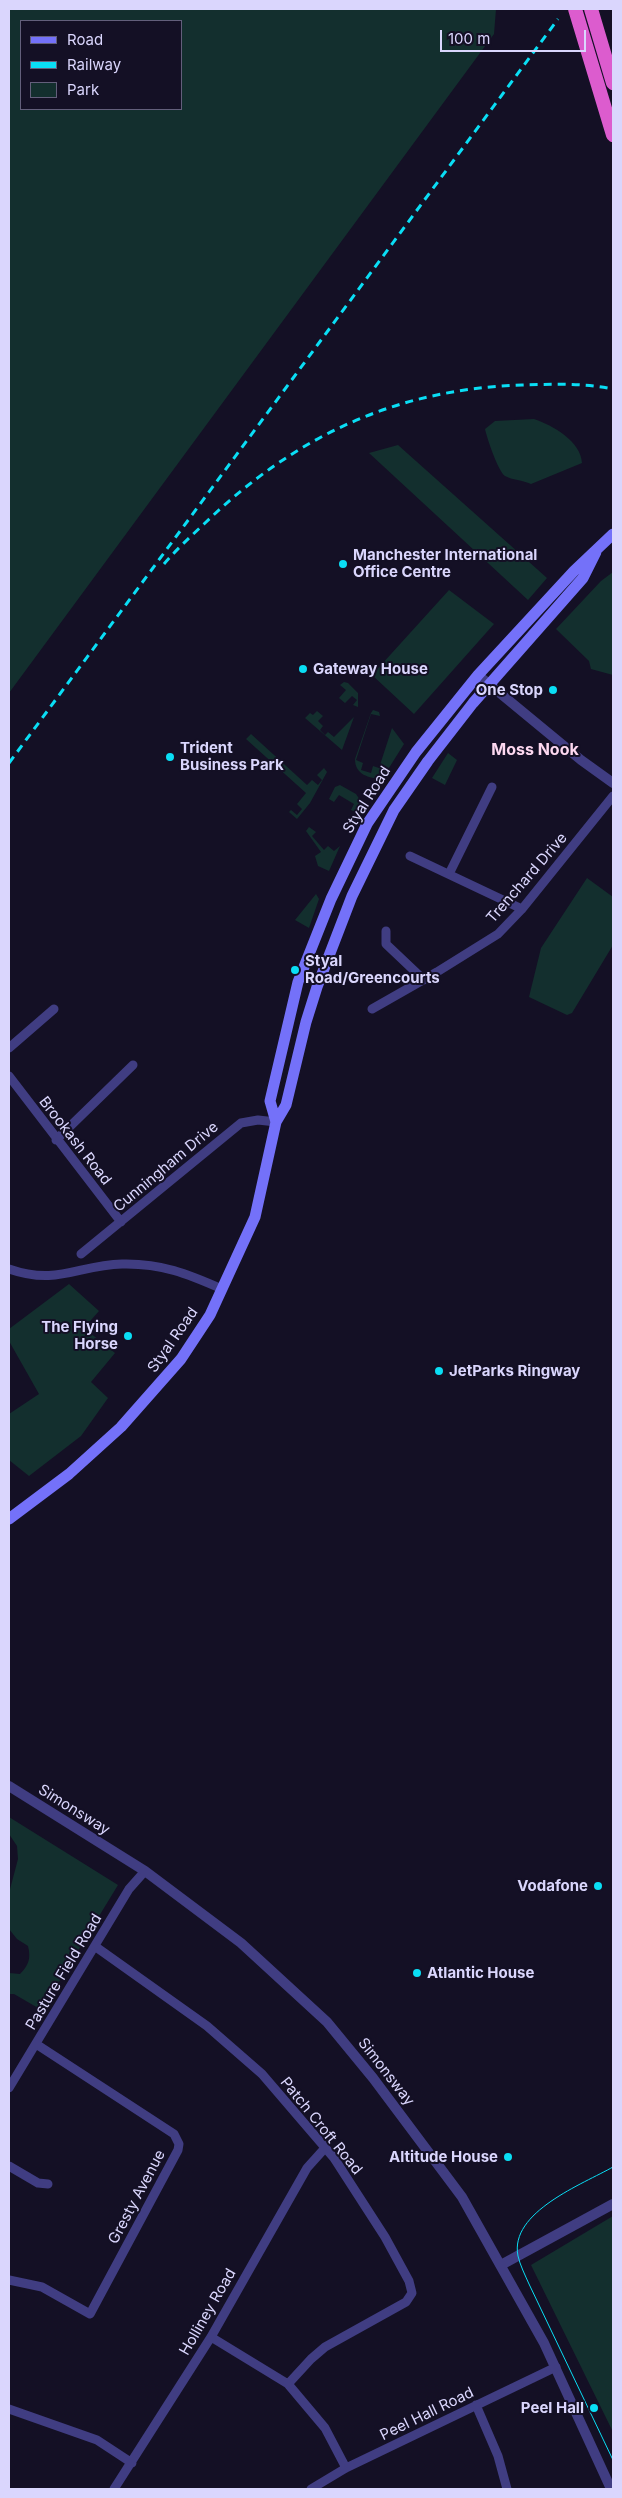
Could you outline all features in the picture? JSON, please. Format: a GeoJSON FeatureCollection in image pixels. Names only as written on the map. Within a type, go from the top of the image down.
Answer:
{"type":"FeatureCollection","features":[{"type":"Feature","properties":{"kind":"highway"},"geometry":{"type":"LineString","coordinates":[[591,9],[613,83]]}},
{"type":"Feature","properties":{"kind":"highway"},"geometry":{"type":"LineString","coordinates":[[577,14],[613,135]]}},
{"type":"Feature","properties":{"kind":"main road","name":"Styal Road"},"geometry":{"type":"LineString","coordinates":[[276,1122],[270,1101],[284,1034],[298,982],[347,863],[382,801],[416,752],[478,675],[574,571],[613,534]]}},
{"type":"Feature","properties":{"kind":"main road","name":"Styal Road"},"geometry":{"type":"LineString","coordinates":[[9,1519],[69,1474],[134,1413],[181,1359],[210,1315],[256,1217],[276,1122],[286,1105],[304,1030],[317,987],[352,896],[394,810],[408,788],[473,703],[582,578],[596,552]]}},
{"type":"Feature","properties":{"kind":"street"},"geometry":{"type":"LineString","coordinates":[[478,675],[581,760],[613,783]]}},
{"type":"Feature","properties":{"kind":"street"},"geometry":{"type":"LineString","coordinates":[[449,874],[492,787]]}},
{"type":"Feature","properties":{"kind":"street","name":"Trenchard Drive"},"geometry":{"type":"LineString","coordinates":[[372,1009],[424,980],[498,934],[522,909],[612,800]]}},
{"type":"Feature","properties":{"kind":"street"},"geometry":{"type":"LineString","coordinates":[[410,856],[522,909]]}},
{"type":"Feature","properties":{"kind":"street"},"geometry":{"type":"LineString","coordinates":[[386,931],[386,944],[424,980]]}},
{"type":"Feature","properties":{"kind":"street"},"geometry":{"type":"LineString","coordinates":[[9,1048],[54,1009]]}},
{"type":"Feature","properties":{"kind":"street"},"geometry":{"type":"LineString","coordinates":[[56,1140],[133,1065]]}},
{"type":"Feature","properties":{"kind":"street","name":"Brookash Road"},"geometry":{"type":"LineString","coordinates":[[9,1076],[56,1140],[121,1222]]}},
{"type":"Feature","properties":{"kind":"street","name":"Cunningham Drive"},"geometry":{"type":"LineString","coordinates":[[81,1254],[241,1123],[258,1120],[276,1122]]}},
{"type":"Feature","properties":{"kind":"street"},"geometry":{"type":"LineString","coordinates":[[9,1269],[48,1277],[120,1264],[146,1264],[172,1268],[222,1289]]}},
{"type":"Feature","properties":{"kind":"street","name":"Simonsway"},"geometry":{"type":"LineString","coordinates":[[9,1786],[145,1871],[241,1943],[326,2022],[438,2163],[462,2197],[556,2367],[610,2489]]}},
{"type":"Feature","properties":{"kind":"street","name":"Pasture Field Road"},"geometry":{"type":"LineString","coordinates":[[9,2088],[96,1947],[129,1889],[145,1871]]}},
{"type":"Feature","properties":{"kind":"street","name":"Patch Croft Road"},"geometry":{"type":"LineString","coordinates":[[96,1947],[207,2026],[262,2074],[326,2148],[385,2237],[409,2281],[412,2294],[406,2302],[325,2347],[288,2384]]}},
{"type":"Feature","properties":{"kind":"street","name":"Gresty Avenue"},"geometry":{"type":"LineString","coordinates":[[9,2280],[42,2287],[90,2314],[180,2144],[174,2134],[36,2044]]}},
{"type":"Feature","properties":{"kind":"street","name":"Holliney Road"},"geometry":{"type":"LineString","coordinates":[[114,2489],[211,2337],[307,2168],[326,2148]]}},
{"type":"Feature","properties":{"kind":"street"},"geometry":{"type":"LineString","coordinates":[[9,2166],[38,2183],[48,2184]]}},
{"type":"Feature","properties":{"kind":"street"},"geometry":{"type":"LineString","coordinates":[[500,2265],[613,2204]]}},
{"type":"Feature","properties":{"kind":"street"},"geometry":{"type":"LineString","coordinates":[[211,2337],[288,2384],[325,2428],[346,2468]]}},
{"type":"Feature","properties":{"kind":"street","name":"Peel Hall Road"},"geometry":{"type":"LineString","coordinates":[[312,2489],[346,2468],[556,2367]]}},
{"type":"Feature","properties":{"kind":"street"},"geometry":{"type":"LineString","coordinates":[[476,2405],[498,2456],[507,2489]]}},
{"type":"Feature","properties":{"kind":"street"},"geometry":{"type":"LineString","coordinates":[[9,2408],[97,2440],[132,2463]]}},
{"type":"Feature","properties":{"kind":"green space"},"geometry":{"type":"Polygon","coordinates":[[[9,9],[496,9],[494,34],[9,693],[9,9]]]}},
{"type":"Feature","properties":{"kind":"green space"},"geometry":{"type":"Polygon","coordinates":[[[534,419],[549,425],[571,441],[577,448],[582,463],[531,484],[505,476],[490,447],[485,429],[495,421],[534,419]]]}},
{"type":"Feature","properties":{"kind":"green space"},"geometry":{"type":"Polygon","coordinates":[[[398,445],[547,578],[528,600],[369,453],[398,445]]]}},
{"type":"Feature","properties":{"kind":"green space"},"geometry":{"type":"Polygon","coordinates":[[[613,572],[613,675],[591,669],[589,661],[556,629],[601,581],[613,572]]]}},
{"type":"Feature","properties":{"kind":"green space"},"geometry":{"type":"Polygon","coordinates":[[[449,590],[494,624],[414,714],[372,675],[449,590]]]}},
{"type":"Feature","properties":{"kind":"green space"},"geometry":{"type":"Polygon","coordinates":[[[344,682],[348,683],[358,693],[358,707],[353,705],[357,700],[352,696],[345,703],[339,698],[346,690],[340,685],[344,682]]]}},
{"type":"Feature","properties":{"kind":"green space"},"geometry":{"type":"Polygon","coordinates":[[[373,710],[379,712],[380,716],[371,714],[356,760],[363,763],[361,770],[371,773],[373,766],[379,768],[392,728],[404,744],[382,779],[364,775],[357,769],[355,759],[371,713],[373,710]]]}},
{"type":"Feature","properties":{"kind":"green space"},"geometry":{"type":"Polygon","coordinates":[[[317,711],[323,716],[318,721],[323,726],[320,730],[325,735],[328,732],[334,737],[354,717],[342,750],[305,718],[310,713],[313,715],[317,711]]]}},
{"type":"Feature","properties":{"kind":"green space"},"geometry":{"type":"Polygon","coordinates":[[[251,734],[307,785],[312,780],[318,785],[322,780],[317,775],[324,768],[327,772],[310,803],[297,819],[289,812],[291,810],[297,815],[302,809],[297,804],[306,793],[246,739],[251,734]]]}},
{"type":"Feature","properties":{"kind":"green space"},"geometry":{"type":"Polygon","coordinates":[[[448,753],[457,760],[445,785],[432,778],[448,753]]]}},
{"type":"Feature","properties":{"kind":"green space"},"geometry":{"type":"Polygon","coordinates":[[[340,785],[356,794],[364,806],[359,814],[351,810],[354,804],[339,795],[334,802],[329,799],[335,787],[340,785]]]}},
{"type":"Feature","properties":{"kind":"green space"},"geometry":{"type":"Polygon","coordinates":[[[309,827],[316,832],[312,836],[324,850],[328,846],[334,851],[340,846],[329,871],[318,866],[315,856],[321,852],[306,831],[309,827]]]}},
{"type":"Feature","properties":{"kind":"green space"},"geometry":{"type":"Polygon","coordinates":[[[587,878],[613,897],[613,945],[572,1013],[567,1015],[529,997],[541,948],[587,878]]]}},
{"type":"Feature","properties":{"kind":"green space"},"geometry":{"type":"Polygon","coordinates":[[[316,894],[319,899],[309,928],[295,920],[316,894]]]}},
{"type":"Feature","properties":{"kind":"green space"},"geometry":{"type":"Polygon","coordinates":[[[69,1284],[99,1311],[84,1328],[115,1353],[91,1382],[108,1398],[81,1436],[29,1476],[9,1460],[9,1414],[39,1394],[9,1341],[9,1329],[69,1284]]]}},
{"type":"Feature","properties":{"kind":"green space"},"geometry":{"type":"Polygon","coordinates":[[[9,1817],[118,1885],[54,1990],[45,2012],[14,1994],[9,1994],[9,1973],[20,1974],[27,1964],[29,1954],[28,1946],[17,1939],[9,1929],[9,1893],[18,1859],[17,1846],[9,1834],[9,1817]]]}},
{"type":"Feature","properties":{"kind":"green space"},"geometry":{"type":"Polygon","coordinates":[[[613,2216],[613,2432],[531,2265],[613,2216]]]}},
{"type":"Feature","properties":{"kind":"tram line"},"geometry":{"type":"LineString","coordinates":[[613,2167],[551,2201],[536,2213],[525,2226],[518,2240],[518,2256],[521,2266],[613,2460]]}},
{"type":"Feature","properties":{"kind":"railway"},"geometry":{"type":"LineString","coordinates":[[9,763],[558,19]]}},
{"type":"Feature","properties":{"kind":"railway"},"geometry":{"type":"LineString","coordinates":[[164,564],[188,539],[239,493],[274,466],[311,442],[350,423],[390,408],[432,396],[476,389],[556,384],[613,389]]}},
{"type":"Feature","properties":{"kind":"place","name":"Manchester International Office Centre"},"geometry":{"type":"Point","coordinates":[343,564]}},
{"type":"Feature","properties":{"kind":"place","name":"Gateway House"},"geometry":{"type":"Point","coordinates":[303,669]}},
{"type":"Feature","properties":{"kind":"place","name":"One Stop"},"geometry":{"type":"Point","coordinates":[553,690]}},
{"type":"Feature","properties":{"kind":"place","name":"Trident Business Park"},"geometry":{"type":"Point","coordinates":[170,757]}},
{"type":"Feature","properties":{"kind":"place","name":"Styal Road/Greencourts"},"geometry":{"type":"Point","coordinates":[295,970]}},
{"type":"Feature","properties":{"kind":"place","name":"The Flying Horse"},"geometry":{"type":"Point","coordinates":[128,1336]}},
{"type":"Feature","properties":{"kind":"place","name":"JetParks Ringway"},"geometry":{"type":"Point","coordinates":[439,1371]}},
{"type":"Feature","properties":{"kind":"place","name":"Vodafone"},"geometry":{"type":"Point","coordinates":[598,1886]}},
{"type":"Feature","properties":{"kind":"place","name":"Atlantic House"},"geometry":{"type":"Point","coordinates":[417,1973]}},
{"type":"Feature","properties":{"kind":"place","name":"Altitude House"},"geometry":{"type":"Point","coordinates":[508,2157]}},
{"type":"Feature","properties":{"kind":"place","name":"Peel Hall"},"geometry":{"type":"Point","coordinates":[594,2408]}},
{"type":"Feature","properties":{"kind":"district","name":"Moss Nook"},"geometry":{"type":"Point","coordinates":[535,750]}}]}
